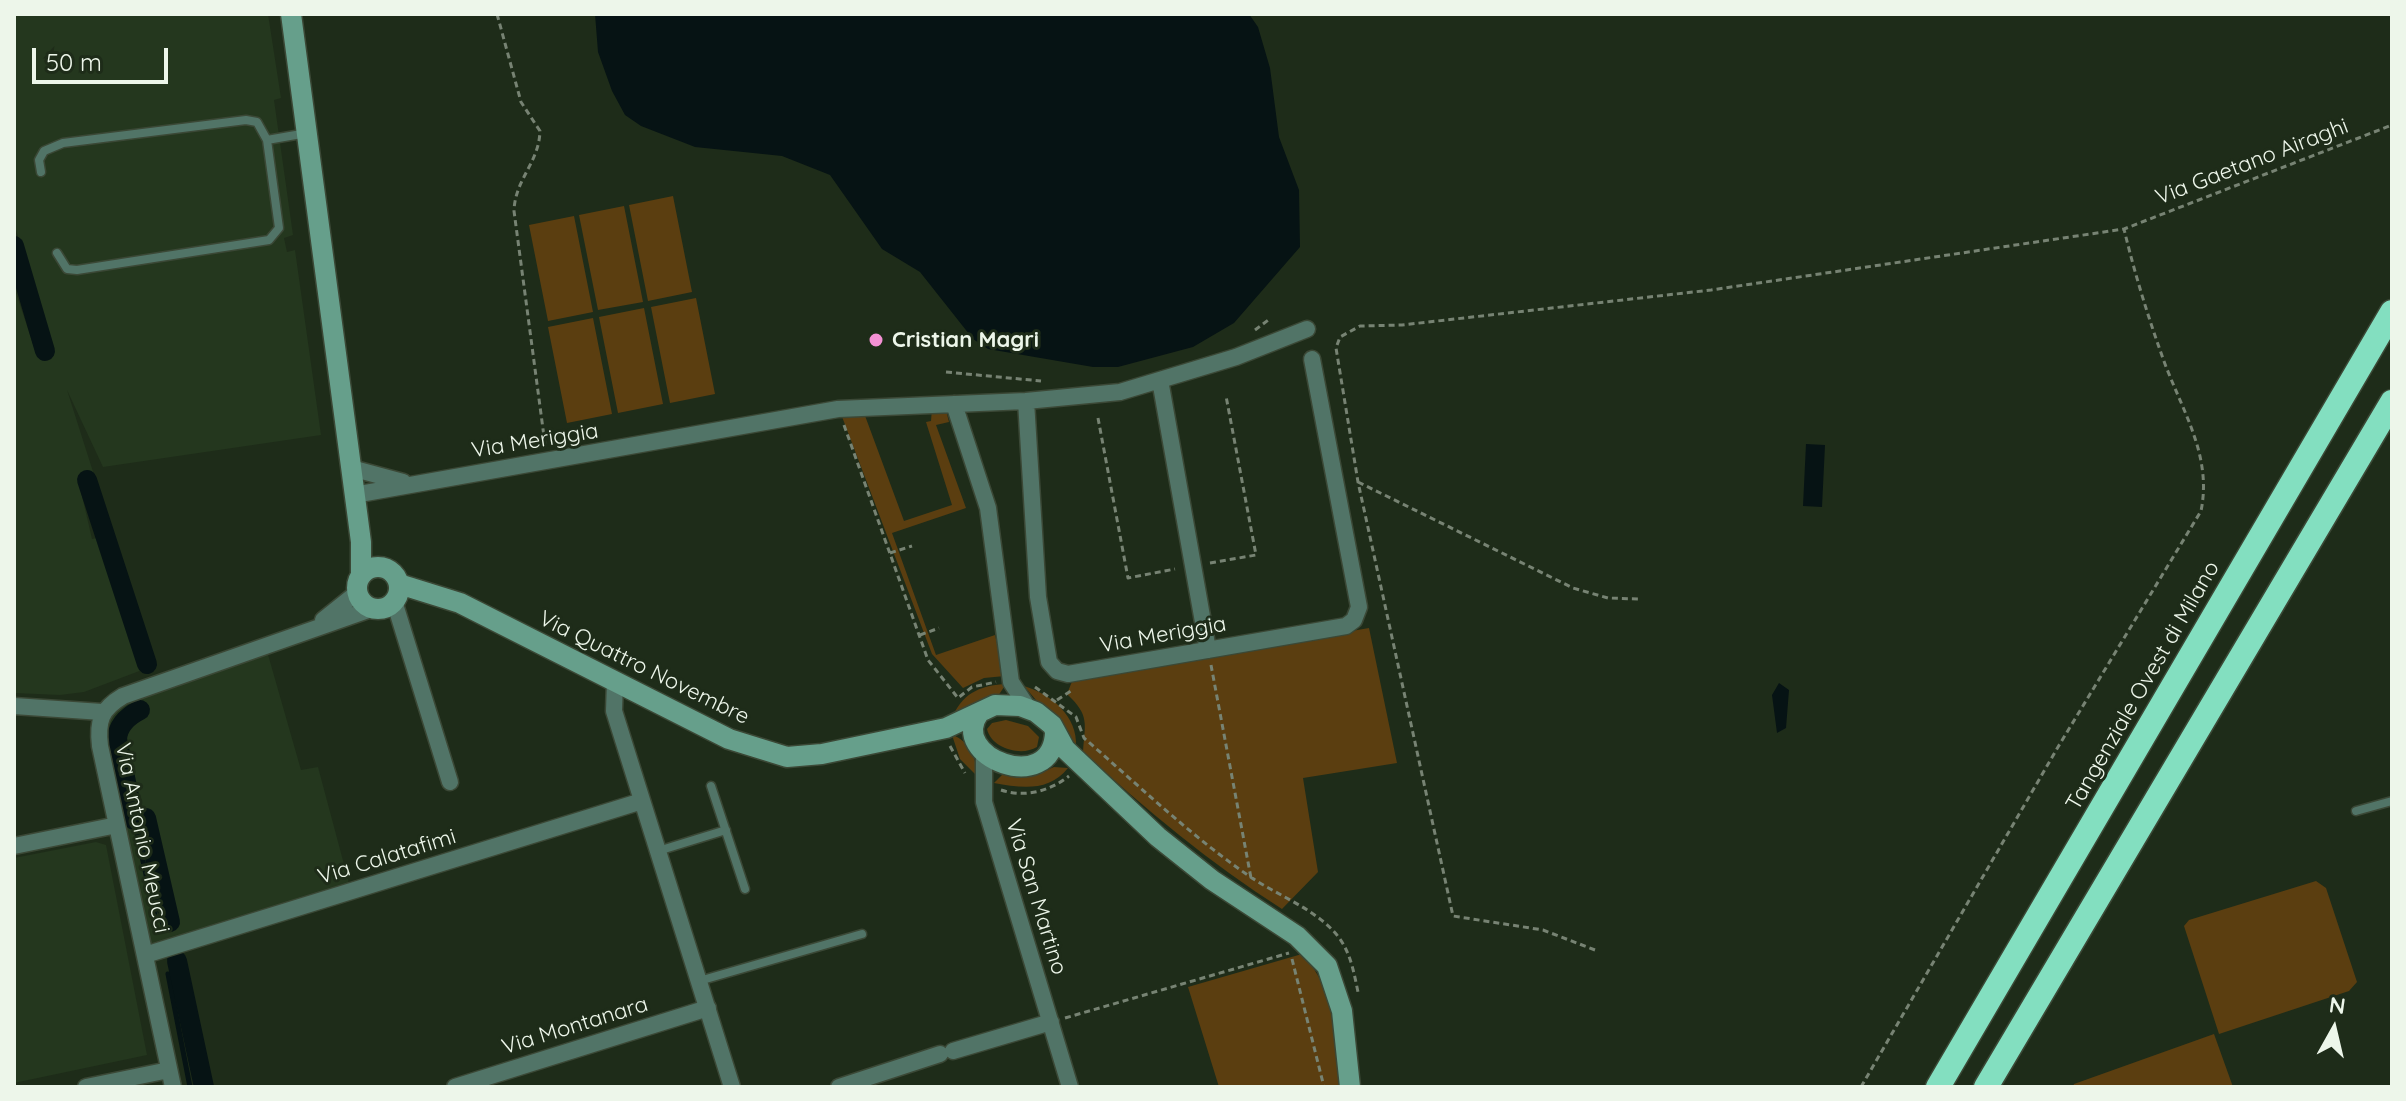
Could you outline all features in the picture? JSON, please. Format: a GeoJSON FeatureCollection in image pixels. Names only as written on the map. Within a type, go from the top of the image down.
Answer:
{"type":"FeatureCollection","features":[{"type":"Feature","properties":{"kind":"highway","name":"Tangenziale Ovest di Milano"},"geometry":{"type":"LineString","coordinates":[[1938,1087],[2392,312]]}},
{"type":"Feature","properties":{"kind":"highway"},"geometry":{"type":"LineString","coordinates":[[1986,1087],[2392,402]]}},
{"type":"Feature","properties":{"kind":"street"},"geometry":{"type":"LineString","coordinates":[[291,14],[361,542],[362,601],[374,608]]}},
{"type":"Feature","properties":{"kind":"street"},"geometry":{"type":"LineString","coordinates":[[1026,401],[1101,395],[1160,380],[1236,357],[1307,329]]}},
{"type":"Feature","properties":{"kind":"street","name":"Via Meriggia"},"geometry":{"type":"LineString","coordinates":[[354,495],[838,409],[1026,401],[1038,597],[1049,662],[1057,671],[1068,674],[1346,626],[1354,620],[1359,607],[1312,359]]}},
{"type":"Feature","properties":{"kind":"street"},"geometry":{"type":"LineString","coordinates":[[1160,380],[1208,650]]}},
{"type":"Feature","properties":{"kind":"street"},"geometry":{"type":"LineString","coordinates":[[954,404],[988,508],[1011,682],[1028,708],[1043,717],[1080,765],[1158,837],[1212,880],[1297,936],[1327,966],[1342,1011],[1350,1087]]}},
{"type":"Feature","properties":{"kind":"street","name":"Via Meriggia"},"geometry":{"type":"LineString","coordinates":[[351,468],[409,483]]}},
{"type":"Feature","properties":{"kind":"street"},"geometry":{"type":"LineString","coordinates":[[298,635],[338,610],[364,578],[391,571],[450,782]]}},
{"type":"Feature","properties":{"kind":"street","name":"Via Quattro Novembre"},"geometry":{"type":"LineString","coordinates":[[397,594],[421,593],[460,603],[729,739],[787,757],[822,754],[946,728],[987,709]]}},
{"type":"Feature","properties":{"kind":"street"},"geometry":{"type":"LineString","coordinates":[[14,706],[102,712],[123,696],[374,608],[385,607],[397,594]]}},
{"type":"Feature","properties":{"kind":"street"},"geometry":{"type":"LineString","coordinates":[[615,681],[614,711],[732,1087]]}},
{"type":"Feature","properties":{"kind":"street"},"geometry":{"type":"LineString","coordinates":[[1011,682],[1004,698],[973,720],[972,735],[984,752],[1003,762],[1029,766],[1047,758],[1080,765]]}},
{"type":"Feature","properties":{"kind":"street"},"geometry":{"type":"LineString","coordinates":[[987,709],[1028,708]]}},
{"type":"Feature","properties":{"kind":"street","name":"Via Antonio Meucci"},"geometry":{"type":"LineString","coordinates":[[102,712],[98,729],[100,746],[171,1079]]}},
{"type":"Feature","properties":{"kind":"street","name":"Via Quattro Novembre"},"geometry":{"type":"LineString","coordinates":[[946,728],[972,735]]}},
{"type":"Feature","properties":{"kind":"street"},"geometry":{"type":"LineString","coordinates":[[1047,758],[1055,733]]}},
{"type":"Feature","properties":{"kind":"street","name":"Via San Martino"},"geometry":{"type":"LineString","coordinates":[[984,752],[984,802],[1070,1087]]}},
{"type":"Feature","properties":{"kind":"street"},"geometry":{"type":"LineString","coordinates":[[984,784],[1003,762]]}},
{"type":"Feature","properties":{"kind":"street","name":"Via Calatafimi"},"geometry":{"type":"LineString","coordinates":[[145,955],[642,801]]}},
{"type":"Feature","properties":{"kind":"street"},"geometry":{"type":"LineString","coordinates":[[14,846],[117,825]]}},
{"type":"Feature","properties":{"kind":"street","name":"Via Montanara"},"geometry":{"type":"LineString","coordinates":[[455,1087],[708,1008]]}},
{"type":"Feature","properties":{"kind":"street"},"geometry":{"type":"LineString","coordinates":[[839,1087],[1051,1022]]}},
{"type":"Feature","properties":{"kind":"street"},"geometry":{"type":"LineString","coordinates":[[86,1087],[171,1079]]}},
{"type":"Feature","properties":{"kind":"lane"},"geometry":{"type":"LineString","coordinates":[[41,172],[39,160],[44,151],[63,143],[246,120],[257,122],[267,140],[279,228],[269,240],[77,270],[67,269],[57,253]]}},
{"type":"Feature","properties":{"kind":"lane"},"geometry":{"type":"LineString","coordinates":[[267,140],[307,133]]}},
{"type":"Feature","properties":{"kind":"lane"},"geometry":{"type":"LineString","coordinates":[[711,786],[745,889]]}},
{"type":"Feature","properties":{"kind":"lane"},"geometry":{"type":"LineString","coordinates":[[2356,811],[2392,801]]}},
{"type":"Feature","properties":{"kind":"lane"},"geometry":{"type":"LineString","coordinates":[[658,851],[726,830]]}},
{"type":"Feature","properties":{"kind":"lane"},"geometry":{"type":"LineString","coordinates":[[699,981],[862,934]]}},
{"type":"Feature","properties":{"kind":"path"},"geometry":{"type":"LineString","coordinates":[[497,14],[521,102],[540,131],[534,163],[521,177],[514,194],[514,211],[548,462]]}},
{"type":"Feature","properties":{"kind":"path","name":"Via Gaetano Airaghi"},"geometry":{"type":"LineString","coordinates":[[1358,482],[1336,348],[1340,337],[1360,326],[1402,325],[1711,290],[2124,229],[2392,125]]}},
{"type":"Feature","properties":{"kind":"path"},"geometry":{"type":"LineString","coordinates":[[1861,1087],[2058,747],[2201,511],[2205,491],[2201,453],[2148,316],[2124,229]]}},
{"type":"Feature","properties":{"kind":"path"},"geometry":{"type":"LineString","coordinates":[[1252,333],[1271,318]]}},
{"type":"Feature","properties":{"kind":"path"},"geometry":{"type":"LineString","coordinates":[[946,372],[1050,382]]}},
{"type":"Feature","properties":{"kind":"path"},"geometry":{"type":"LineString","coordinates":[[1226,396],[1256,555]]}},
{"type":"Feature","properties":{"kind":"path"},"geometry":{"type":"LineString","coordinates":[[838,409],[928,660],[958,698],[972,687],[990,682],[1011,682],[1036,687],[1057,700],[1076,717],[1084,738],[1194,834],[1251,878],[1318,918],[1339,938],[1352,962],[1358,992]]}},
{"type":"Feature","properties":{"kind":"path"},"geometry":{"type":"LineString","coordinates":[[1098,418],[1128,578]]}},
{"type":"Feature","properties":{"kind":"path"},"geometry":{"type":"LineString","coordinates":[[1358,482],[1573,588],[1608,598],[1639,599]]}},
{"type":"Feature","properties":{"kind":"path"},"geometry":{"type":"LineString","coordinates":[[1358,482],[1453,916],[1543,930],[1595,950]]}},
{"type":"Feature","properties":{"kind":"path"},"geometry":{"type":"LineString","coordinates":[[890,553],[912,546]]}},
{"type":"Feature","properties":{"kind":"path"},"geometry":{"type":"LineString","coordinates":[[919,635],[939,628]]}},
{"type":"Feature","properties":{"kind":"path"},"geometry":{"type":"LineString","coordinates":[[1208,650],[1251,878]]}},
{"type":"Feature","properties":{"kind":"path"},"geometry":{"type":"LineString","coordinates":[[1051,1022],[1290,953],[1324,1087]]}},
{"type":"Feature","properties":{"kind":"shaded area"},"geometry":{"type":"Polygon","coordinates":[[[14,14],[268,14],[281,98],[274,100],[293,235],[284,238],[287,252],[295,250],[321,435],[103,467],[67,390],[95,478],[79,483],[92,539],[102,537],[142,670],[84,692],[60,695],[14,693],[14,287],[36,353],[54,348],[14,224],[14,14]]]}},
{"type":"Feature","properties":{"kind":"shaded area"},"geometry":{"type":"Polygon","coordinates":[[[595,14],[1249,14],[1258,27],[1270,68],[1279,137],[1299,190],[1300,247],[1234,323],[1193,347],[1118,367],[1093,367],[988,349],[973,339],[920,272],[882,249],[830,175],[782,156],[695,147],[641,126],[625,115],[612,91],[598,52],[595,14]]]}},
{"type":"Feature","properties":{"kind":"shaded area"},"geometry":{"type":"Polygon","coordinates":[[[673,196],[692,292],[648,301],[629,205],[673,196]]]}},
{"type":"Feature","properties":{"kind":"shaded area"},"geometry":{"type":"Polygon","coordinates":[[[624,206],[643,302],[598,310],[579,215],[624,206]]]}},
{"type":"Feature","properties":{"kind":"shaded area"},"geometry":{"type":"Polygon","coordinates":[[[574,216],[593,312],[548,321],[529,225],[574,216]]]}},
{"type":"Feature","properties":{"kind":"shaded area"},"geometry":{"type":"Polygon","coordinates":[[[696,298],[715,394],[670,403],[651,307],[696,298]]]}},
{"type":"Feature","properties":{"kind":"shaded area"},"geometry":{"type":"Polygon","coordinates":[[[644,308],[663,404],[618,413],[599,317],[644,308]]]}},
{"type":"Feature","properties":{"kind":"shaded area"},"geometry":{"type":"Polygon","coordinates":[[[593,318],[612,414],[567,423],[548,327],[593,318]]]}},
{"type":"Feature","properties":{"kind":"shaded area"},"geometry":{"type":"Polygon","coordinates":[[[932,408],[947,414],[949,422],[936,425],[966,508],[892,533],[936,655],[995,635],[1005,676],[984,678],[963,688],[932,654],[841,414],[864,413],[904,521],[952,505],[926,422],[931,421],[932,408]]]}},
{"type":"Feature","properties":{"kind":"shaded area"},"geometry":{"type":"Polygon","coordinates":[[[1806,444],[1825,445],[1822,507],[1803,506],[1806,444]]]}},
{"type":"Feature","properties":{"kind":"shaded area"},"geometry":{"type":"Polygon","coordinates":[[[1369,628],[1397,763],[1303,778],[1318,872],[1282,909],[1179,835],[1083,752],[1083,714],[1067,694],[1073,679],[1369,628]]]}},
{"type":"Feature","properties":{"kind":"shaded area"},"geometry":{"type":"Polygon","coordinates":[[[267,651],[301,770],[318,767],[349,883],[148,949],[104,728],[118,704],[267,651]]]}},
{"type":"Feature","properties":{"kind":"shaded area"},"geometry":{"type":"Polygon","coordinates":[[[1779,683],[1789,690],[1786,728],[1777,733],[1772,695],[1779,683]]]}},
{"type":"Feature","properties":{"kind":"shaded area"},"geometry":{"type":"Polygon","coordinates":[[[1006,684],[998,696],[954,714],[963,700],[975,691],[1006,684]]]}},
{"type":"Feature","properties":{"kind":"shaded area"},"geometry":{"type":"Polygon","coordinates":[[[1024,686],[1053,701],[1068,716],[1076,747],[1024,686]]]}},
{"type":"Feature","properties":{"kind":"shaded area"},"geometry":{"type":"Polygon","coordinates":[[[1006,720],[1028,726],[1039,737],[1037,747],[1015,751],[994,741],[987,729],[992,723],[1006,720]]]}},
{"type":"Feature","properties":{"kind":"shaded area"},"geometry":{"type":"Polygon","coordinates":[[[952,735],[963,741],[971,751],[977,776],[960,759],[952,735]]]}},
{"type":"Feature","properties":{"kind":"shaded area"},"geometry":{"type":"Polygon","coordinates":[[[1054,767],[1068,768],[1061,776],[1044,785],[1025,787],[994,783],[1002,775],[1037,774],[1054,767]]]}},
{"type":"Feature","properties":{"kind":"shaded area"},"geometry":{"type":"Polygon","coordinates":[[[96,842],[106,845],[147,1055],[14,1083],[14,858],[96,842]]]}},
{"type":"Feature","properties":{"kind":"shaded area"},"geometry":{"type":"Polygon","coordinates":[[[2316,881],[2326,888],[2357,982],[2349,991],[2219,1034],[2184,926],[2189,920],[2316,881]]]}},
{"type":"Feature","properties":{"kind":"shaded area"},"geometry":{"type":"Polygon","coordinates":[[[1302,954],[1314,969],[1328,1000],[1335,1033],[1340,1087],[1219,1087],[1188,987],[1302,954]]]}},
{"type":"Feature","properties":{"kind":"shaded area"},"geometry":{"type":"Polygon","coordinates":[[[2214,1034],[2233,1087],[2073,1087],[2074,1084],[2214,1034]]]}},
{"type":"Feature","properties":{"kind":"waterway"},"geometry":{"type":"LineString","coordinates":[[14,246],[45,351]]}},
{"type":"Feature","properties":{"kind":"waterway"},"geometry":{"type":"LineString","coordinates":[[87,480],[147,664]]}},
{"type":"Feature","properties":{"kind":"waterway"},"geometry":{"type":"LineString","coordinates":[[140,710],[124,722],[117,739],[134,820],[146,818],[170,922]]}},
{"type":"Feature","properties":{"kind":"waterway"},"geometry":{"type":"LineString","coordinates":[[134,820],[155,916]]}},
{"type":"Feature","properties":{"kind":"waterway"},"geometry":{"type":"LineString","coordinates":[[177,961],[204,1087]]}},
{"type":"Feature","properties":{"kind":"waterway"},"geometry":{"type":"LineString","coordinates":[[168,974],[190,1087]]}},
{"type":"Feature","properties":{"kind":"place","name":"Cristian Magri"},"geometry":{"type":"Point","coordinates":[876,340]}}]}
